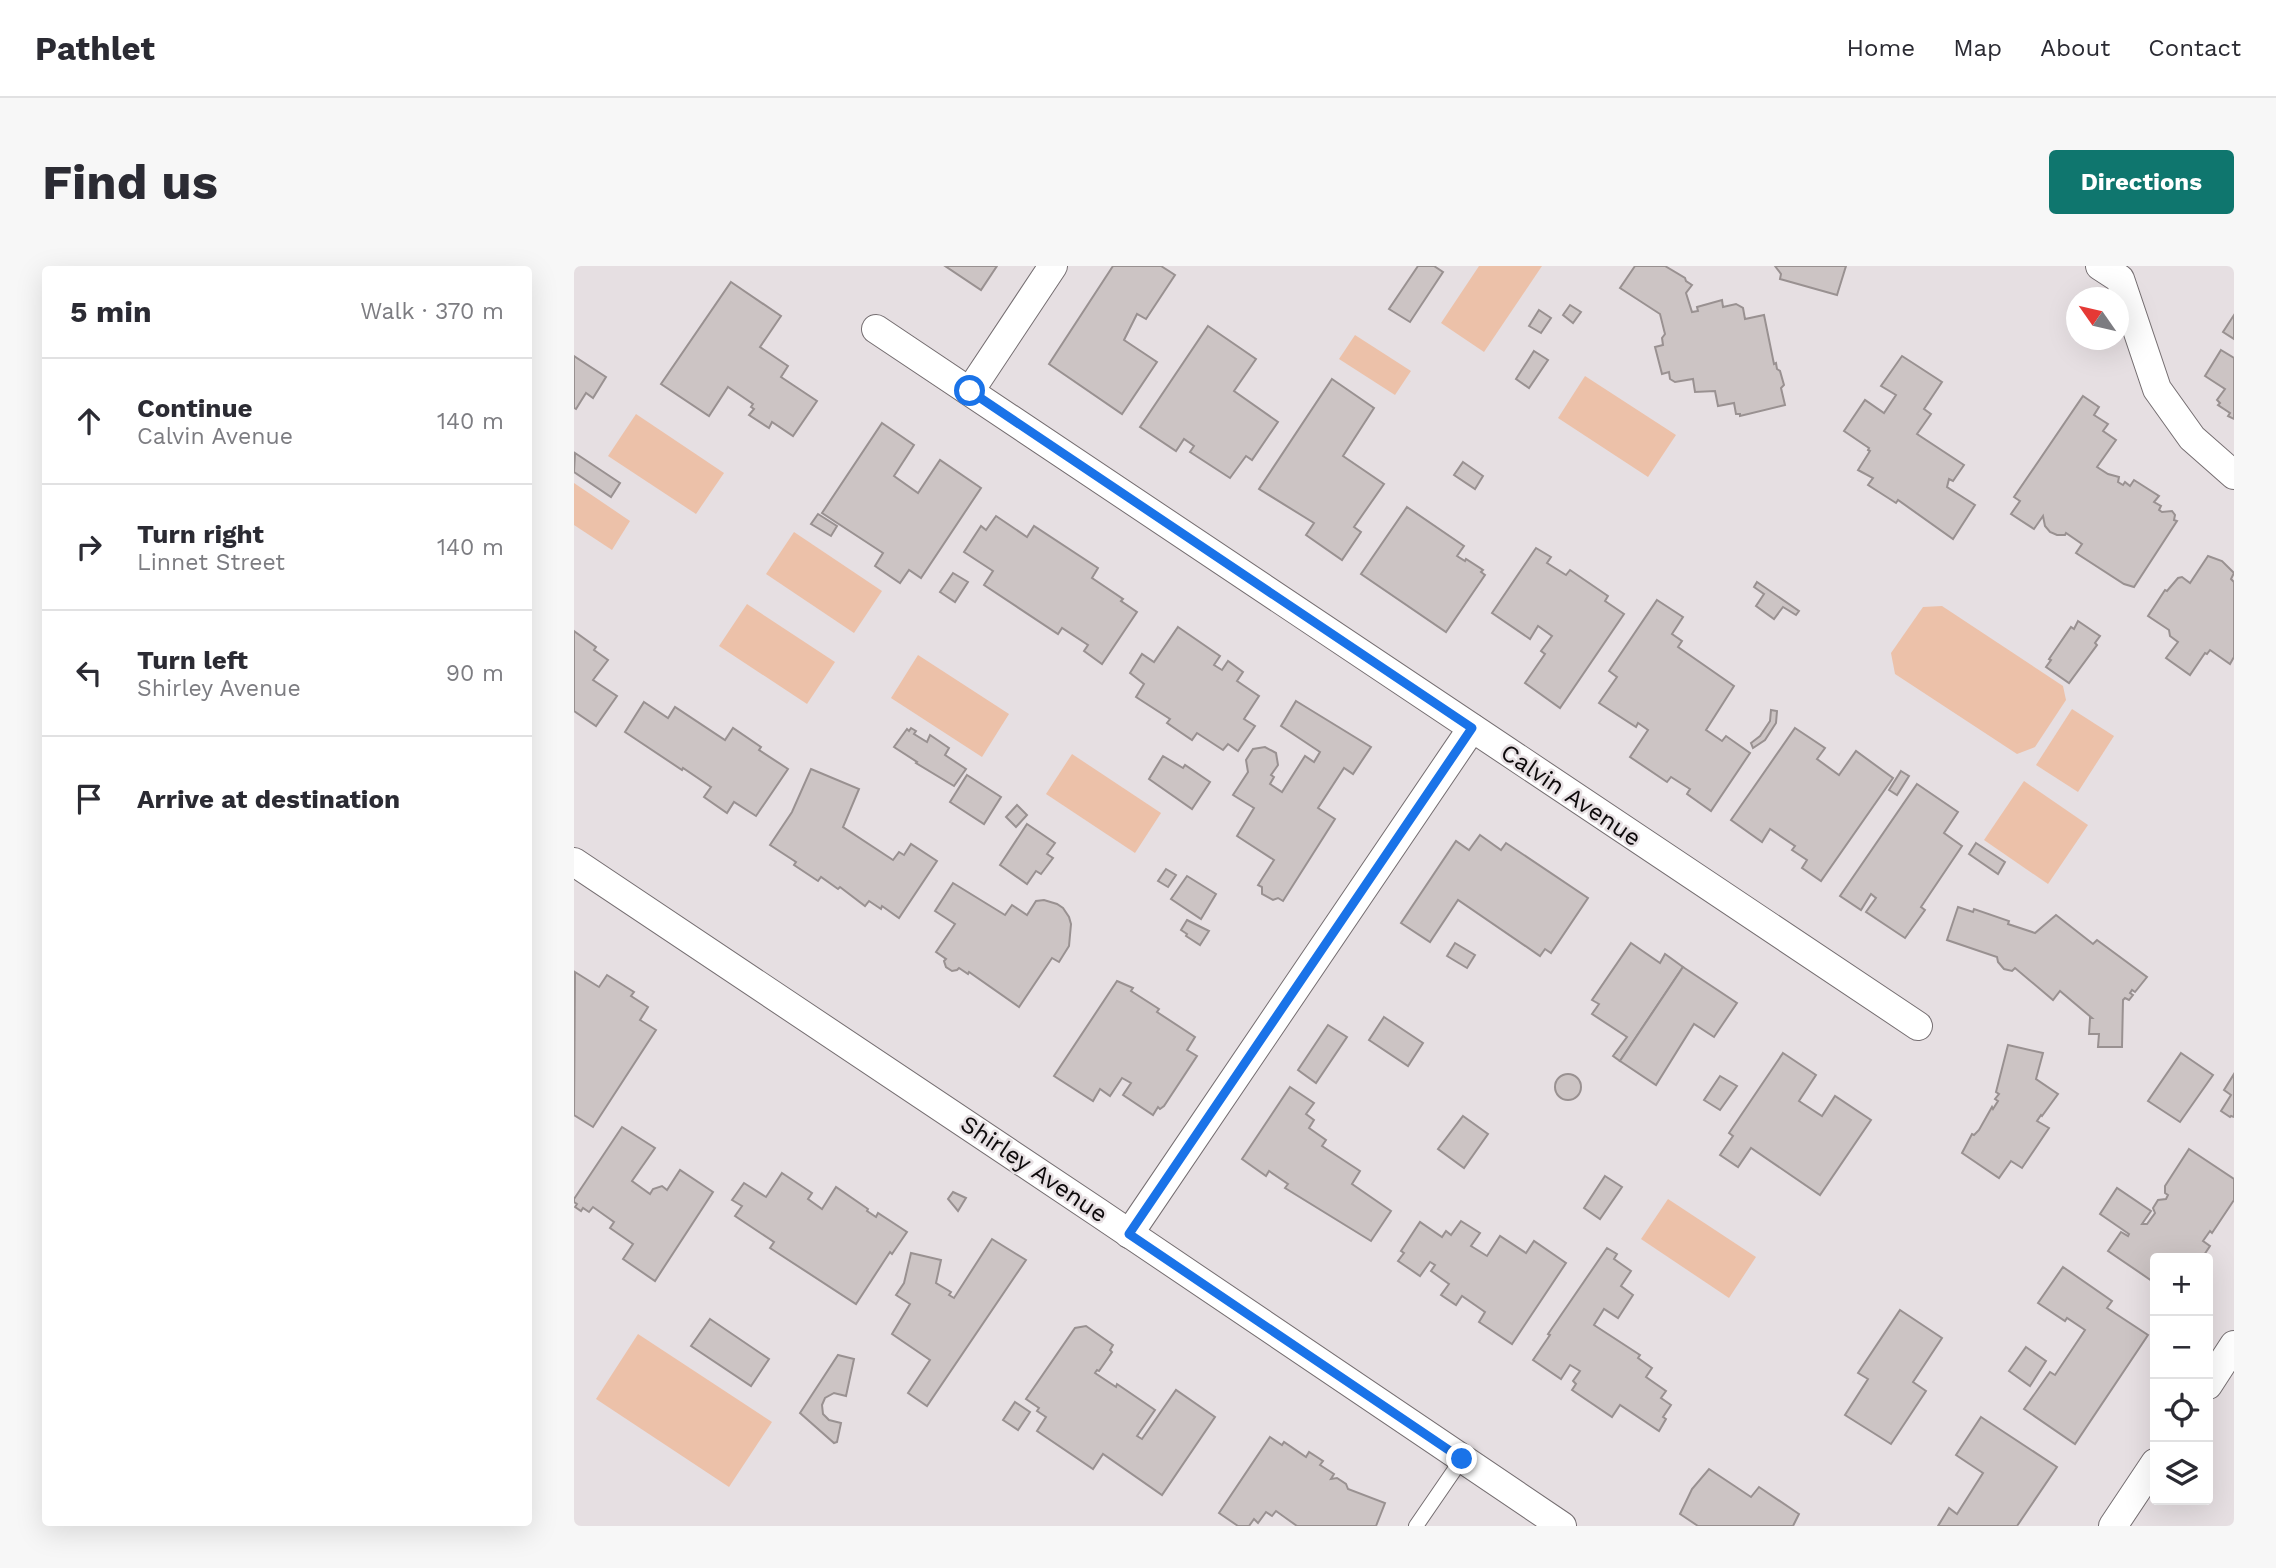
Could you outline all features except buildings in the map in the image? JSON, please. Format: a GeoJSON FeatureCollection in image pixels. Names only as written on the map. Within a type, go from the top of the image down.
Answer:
{"type":"FeatureCollection","features":[{"type":"Feature","properties":{"kind":"street"},"geometry":{"type":"LineString","coordinates":[[970,391],[1053,266]]}},
{"type":"Feature","properties":{"kind":"street"},"geometry":{"type":"LineString","coordinates":[[2116,270],[2157,389],[2192,438],[2234,475]]}},
{"type":"Feature","properties":{"kind":"street","name":"Calvin Avenue"},"geometry":{"type":"LineString","coordinates":[[876,329],[1918,1026]]}},
{"type":"Feature","properties":{"kind":"street"},"geometry":{"type":"LineString","coordinates":[[1129,1234],[1472,728]]}},
{"type":"Feature","properties":{"kind":"street","name":"Shirley Avenue"},"geometry":{"type":"LineString","coordinates":[[574,862],[1562,1526]]}},
{"type":"Feature","properties":{"kind":"street"},"geometry":{"type":"LineString","coordinates":[[2212,1379],[2234,1345]]}},
{"type":"Feature","properties":{"kind":"street"},"geometry":{"type":"LineString","coordinates":[[2113,1526],[2150,1470]]}},
{"type":"Feature","properties":{"kind":"lane"},"geometry":{"type":"LineString","coordinates":[[1416,1526],[1462,1459]]}},
{"type":"Feature","properties":{"kind":"shaded area"},"geometry":{"type":"Polygon","coordinates":[[[1479,266],[1542,266],[1484,352],[1441,323],[1479,266]]]}},
{"type":"Feature","properties":{"kind":"shaded area"},"geometry":{"type":"Polygon","coordinates":[[[1355,335],[1411,371],[1395,395],[1339,359],[1355,335]]]}},
{"type":"Feature","properties":{"kind":"shaded area"},"geometry":{"type":"Polygon","coordinates":[[[1585,376],[1676,435],[1648,477],[1558,418],[1585,376]]]}},
{"type":"Feature","properties":{"kind":"shaded area"},"geometry":{"type":"Polygon","coordinates":[[[636,414],[724,473],[696,514],[608,456],[636,414]]]}},
{"type":"Feature","properties":{"kind":"shaded area"},"geometry":{"type":"Polygon","coordinates":[[[574,483],[630,521],[612,550],[574,525],[574,483]]]}},
{"type":"Feature","properties":{"kind":"shaded area"},"geometry":{"type":"Polygon","coordinates":[[[794,532],[882,591],[854,633],[766,574],[794,532]]]}},
{"type":"Feature","properties":{"kind":"shaded area"},"geometry":{"type":"Polygon","coordinates":[[[747,604],[835,662],[807,704],[719,646],[747,604]]]}},
{"type":"Feature","properties":{"kind":"shaded area"},"geometry":{"type":"Polygon","coordinates":[[[1942,606],[2063,686],[2066,700],[2035,747],[2017,754],[1895,674],[1891,653],[1923,607],[1942,606]]]}},
{"type":"Feature","properties":{"kind":"shaded area"},"geometry":{"type":"Polygon","coordinates":[[[918,655],[1009,714],[982,757],[891,698],[918,655]]]}},
{"type":"Feature","properties":{"kind":"shaded area"},"geometry":{"type":"Polygon","coordinates":[[[2072,709],[2114,736],[2078,792],[2036,765],[2072,709]]]}},
{"type":"Feature","properties":{"kind":"shaded area"},"geometry":{"type":"Polygon","coordinates":[[[1072,754],[1161,813],[1135,853],[1046,794],[1072,754]]]}},
{"type":"Feature","properties":{"kind":"shaded area"},"geometry":{"type":"Polygon","coordinates":[[[2024,781],[2088,825],[2048,884],[1984,840],[2024,781]]]}},
{"type":"Feature","properties":{"kind":"shaded area"},"geometry":{"type":"Polygon","coordinates":[[[1668,1199],[1756,1257],[1729,1298],[1641,1239],[1668,1199]]]}},
{"type":"Feature","properties":{"kind":"shaded area"},"geometry":{"type":"Polygon","coordinates":[[[638,1334],[772,1422],[729,1487],[596,1399],[638,1334]]]}},
{"type":"Feature","properties":{"kind":"route"},"geometry":{"type":"LineString","coordinates":[[970,391],[1472,728],[1129,1234],[1462,1459]]}}]}
